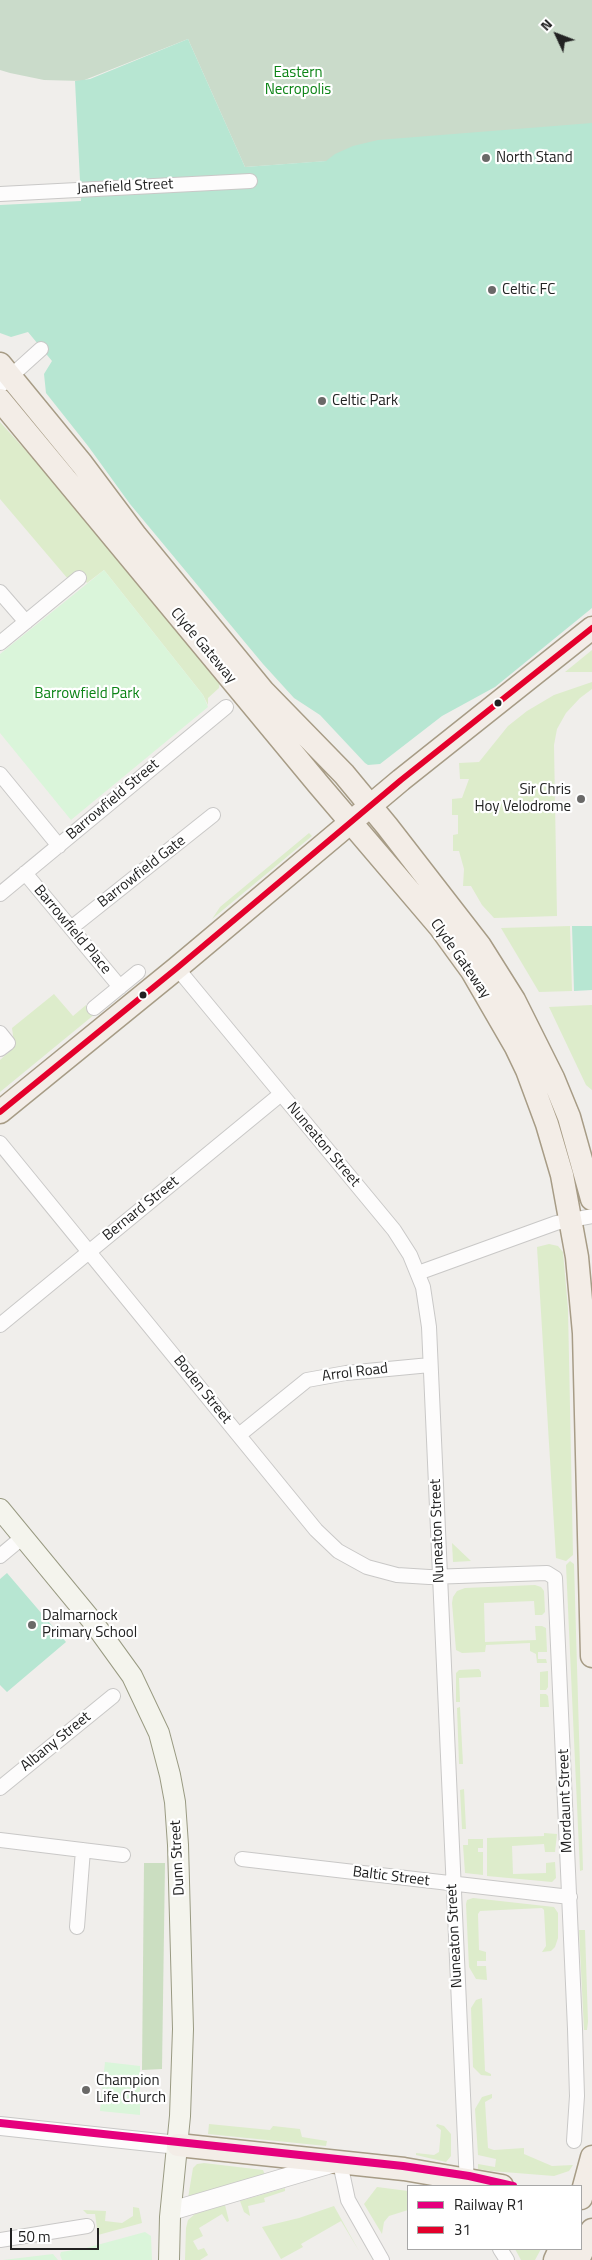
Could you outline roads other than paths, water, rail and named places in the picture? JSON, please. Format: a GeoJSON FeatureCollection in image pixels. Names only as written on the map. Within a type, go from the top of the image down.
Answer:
{"type":"FeatureCollection","features":[{"type":"Feature","properties":{"kind":"main road","name":"Clyde Gateway"},"geometry":{"type":"LineString","coordinates":[[4,375],[82,464],[136,536],[263,691],[310,738],[371,806],[464,924],[514,999],[537,1044],[570,1117],[592,1199]]}},
{"type":"Feature","properties":{"kind":"main road","name":"Clyde Gateway"},"geometry":{"type":"LineString","coordinates":[[0,400],[458,951],[516,1047],[547,1124],[562,1175],[582,1218],[577,1256],[584,1333],[592,1656]]}},
{"type":"Feature","properties":{"kind":"main road"},"geometry":{"type":"LineString","coordinates":[[0,1112],[177,968],[351,822],[592,628]]}},
{"type":"Feature","properties":{"kind":"main road","name":"Dunn Street"},"geometry":{"type":"LineString","coordinates":[[0,1509],[124,1663],[144,1697],[163,1746],[175,1802],[183,2029],[178,2145],[171,2211],[169,2260]]}},
{"type":"Feature","properties":{"kind":"main road"},"geometry":{"type":"LineString","coordinates":[[178,2145],[404,2169],[466,2183],[490,2185]]}},
{"type":"Feature","properties":{"kind":"main road"},"geometry":{"type":"LineString","coordinates":[[582,2196],[592,2157]]}},
{"type":"Feature","properties":{"kind":"main road"},"geometry":{"type":"LineString","coordinates":[[578,2260],[592,2230]]}},
{"type":"Feature","properties":{"kind":"street","name":"Janefield Street"},"geometry":{"type":"LineString","coordinates":[[0,194],[250,181]]}},
{"type":"Feature","properties":{"kind":"street"},"geometry":{"type":"LineString","coordinates":[[4,375],[41,349]]}},
{"type":"Feature","properties":{"kind":"street"},"geometry":{"type":"LineString","coordinates":[[0,643],[79,578]]}},
{"type":"Feature","properties":{"kind":"street"},"geometry":{"type":"LineString","coordinates":[[0,592],[26,622]]}},
{"type":"Feature","properties":{"kind":"street","name":"Barrowfield Street"},"geometry":{"type":"LineString","coordinates":[[0,894],[226,707]]}},
{"type":"Feature","properties":{"kind":"street"},"geometry":{"type":"LineString","coordinates":[[0,774],[59,846]]}},
{"type":"Feature","properties":{"kind":"street","name":"Barrowfield Gate"},"geometry":{"type":"LineString","coordinates":[[71,928],[213,816]]}},
{"type":"Feature","properties":{"kind":"street","name":"Barrowfield Place"},"geometry":{"type":"LineString","coordinates":[[25,873],[120,987]]}},
{"type":"Feature","properties":{"kind":"street","name":"Nuneaton Street"},"geometry":{"type":"LineString","coordinates":[[177,968],[394,1230],[418,1272],[428,1317],[466,2183]]}},
{"type":"Feature","properties":{"kind":"street","name":"Barrowfield Place"},"geometry":{"type":"LineString","coordinates":[[94,1008],[138,972]]}},
{"type":"Feature","properties":{"kind":"street"},"geometry":{"type":"LineString","coordinates":[[0,1033],[8,1043],[0,1049]]}},
{"type":"Feature","properties":{"kind":"street","name":"Bernard Street"},"geometry":{"type":"LineString","coordinates":[[0,1325],[282,1094]]}},
{"type":"Feature","properties":{"kind":"street","name":"Boden Street"},"geometry":{"type":"LineString","coordinates":[[0,1143],[322,1537],[338,1551],[358,1563],[386,1573],[440,1577]]}},
{"type":"Feature","properties":{"kind":"street"},"geometry":{"type":"LineString","coordinates":[[418,1272],[582,1218]]}},
{"type":"Feature","properties":{"kind":"street","name":"Arrol Road"},"geometry":{"type":"LineString","coordinates":[[239,1435],[307,1380],[346,1372],[430,1365]]}},
{"type":"Feature","properties":{"kind":"street"},"geometry":{"type":"LineString","coordinates":[[0,1556],[23,1537]]}},
{"type":"Feature","properties":{"kind":"street","name":"Mordaunt Street"},"geometry":{"type":"LineString","coordinates":[[440,1577],[547,1572],[555,1578],[577,2096],[574,2141]]}},
{"type":"Feature","properties":{"kind":"street","name":"Albany Street"},"geometry":{"type":"LineString","coordinates":[[0,1788],[113,1696]]}},
{"type":"Feature","properties":{"kind":"street"},"geometry":{"type":"LineString","coordinates":[[0,1840],[123,1855]]}},
{"type":"Feature","properties":{"kind":"street"},"geometry":{"type":"LineString","coordinates":[[77,1927],[83,1850]]}},
{"type":"Feature","properties":{"kind":"street","name":"Baltic Street"},"geometry":{"type":"LineString","coordinates":[[242,1860],[570,1897]]}},
{"type":"Feature","properties":{"kind":"street"},"geometry":{"type":"LineString","coordinates":[[0,2126],[178,2145]]}},
{"type":"Feature","properties":{"kind":"street"},"geometry":{"type":"LineString","coordinates":[[171,2211],[338,2163],[348,2200],[382,2260]]}},
{"type":"Feature","properties":{"kind":"street"},"geometry":{"type":"LineString","coordinates":[[0,2240],[87,2226]]}},
{"type":"Feature","properties":{"kind":"rail line","name":"R1"},"geometry":{"type":"LineString","coordinates":[[0,2123],[403,2166],[469,2176],[509,2185]]}},
{"type":"Feature","properties":{"kind":"place","name":"North Stand"},"geometry":{"type":"Point","coordinates":[486,158]}},
{"type":"Feature","properties":{"kind":"place","name":"Celtic FC"},"geometry":{"type":"Point","coordinates":[492,290]}},
{"type":"Feature","properties":{"kind":"place","name":"Celtic Park"},"geometry":{"type":"Point","coordinates":[322,401]}},
{"type":"Feature","properties":{"kind":"place","name":"Sir Chris Hoy Velodrome"},"geometry":{"type":"Point","coordinates":[581,799]}},
{"type":"Feature","properties":{"kind":"place","name":"Dalmarnock Primary School"},"geometry":{"type":"Point","coordinates":[32,1625]}},
{"type":"Feature","properties":{"kind":"place","name":"Champion Life Church"},"geometry":{"type":"Point","coordinates":[86,2090]}},
{"type":"Feature","properties":{"kind":"park label","name":"Eastern Necropolis"},"geometry":{"type":"Point","coordinates":[298,82]}},
{"type":"Feature","properties":{"kind":"park label","name":"Barrowfield Park"},"geometry":{"type":"Point","coordinates":[87,694]}}]}
